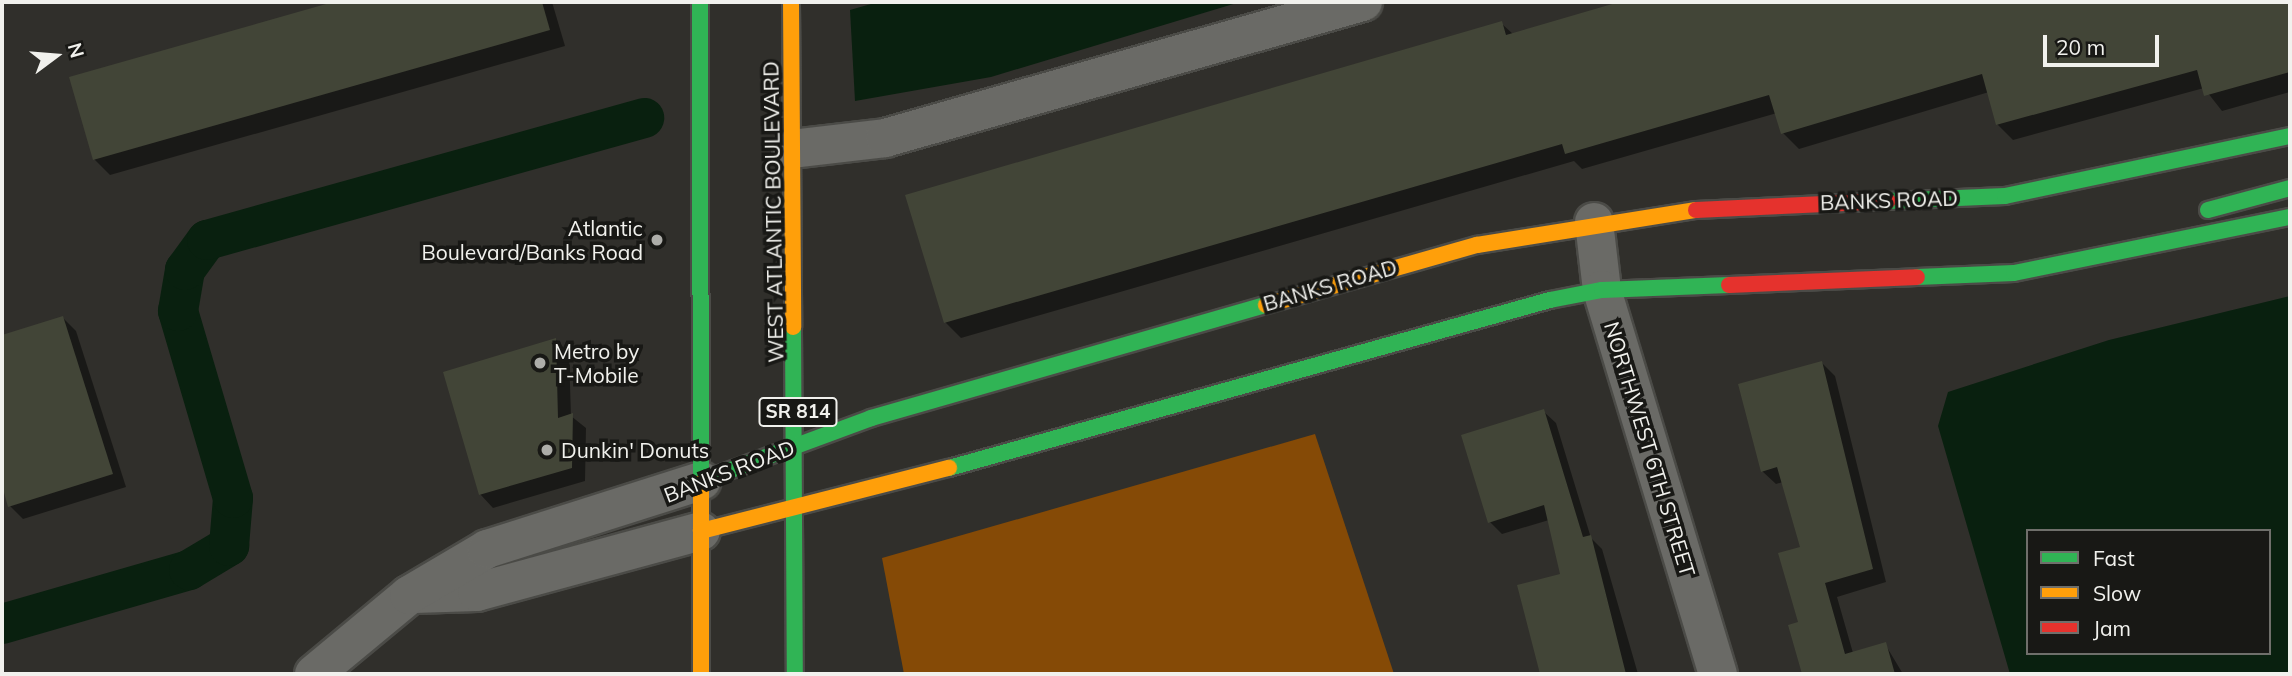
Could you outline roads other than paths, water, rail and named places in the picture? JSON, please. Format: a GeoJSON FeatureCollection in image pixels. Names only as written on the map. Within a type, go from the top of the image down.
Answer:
{"type":"FeatureCollection","features":[{"type":"Feature","properties":{"kind":"street"},"geometry":{"type":"LineString","coordinates":[[700,2],[701,674]]}},
{"type":"Feature","properties":{"kind":"street","name":"WEST ATLANTIC BOULEVARD"},"geometry":{"type":"LineString","coordinates":[[791,2],[797,446],[795,674]]}},
{"type":"Feature","properties":{"kind":"street"},"geometry":{"type":"LineString","coordinates":[[792,149],[885,138],[1363,2]]}},
{"type":"Feature","properties":{"kind":"street","name":"BANKS ROAD"},"geometry":{"type":"LineString","coordinates":[[314,674],[408,595],[487,549],[701,481],[871,418],[1348,279],[1594,222],[1766,205],[2005,196],[2290,136]]}},
{"type":"Feature","properties":{"kind":"street"},"geometry":{"type":"LineString","coordinates":[[2187,214],[2290,188]]}},
{"type":"Feature","properties":{"kind":"street","name":"BANKS ROAD"},"geometry":{"type":"LineString","coordinates":[[408,595],[477,592],[701,530],[797,508],[1481,315],[1602,290],[2014,273],[2290,217]]}},
{"type":"Feature","properties":{"kind":"street","name":"NORTHWEST 6TH STREET"},"geometry":{"type":"LineString","coordinates":[[1594,222],[1602,290],[1718,674]]}},
{"type":"Feature","properties":{"kind":"street"},"geometry":{"type":"LineString","coordinates":[[2065,263],[2151,226]]}},
{"type":"Feature","properties":{"kind":"waterway"},"geometry":{"type":"LineString","coordinates":[[2,624],[189,570],[229,546],[233,498],[178,311],[185,270],[207,240],[644,118]]}},
{"type":"Feature","properties":{"kind":"place","name":"Atlantic Boulevard/Banks Road"},"geometry":{"type":"Point","coordinates":[657,240]}},
{"type":"Feature","properties":{"kind":"place","name":"Metro by T-Mobile"},"geometry":{"type":"Point","coordinates":[540,363]}},
{"type":"Feature","properties":{"kind":"place","name":"Dunkin' Donuts"},"geometry":{"type":"Point","coordinates":[547,450]}}]}
